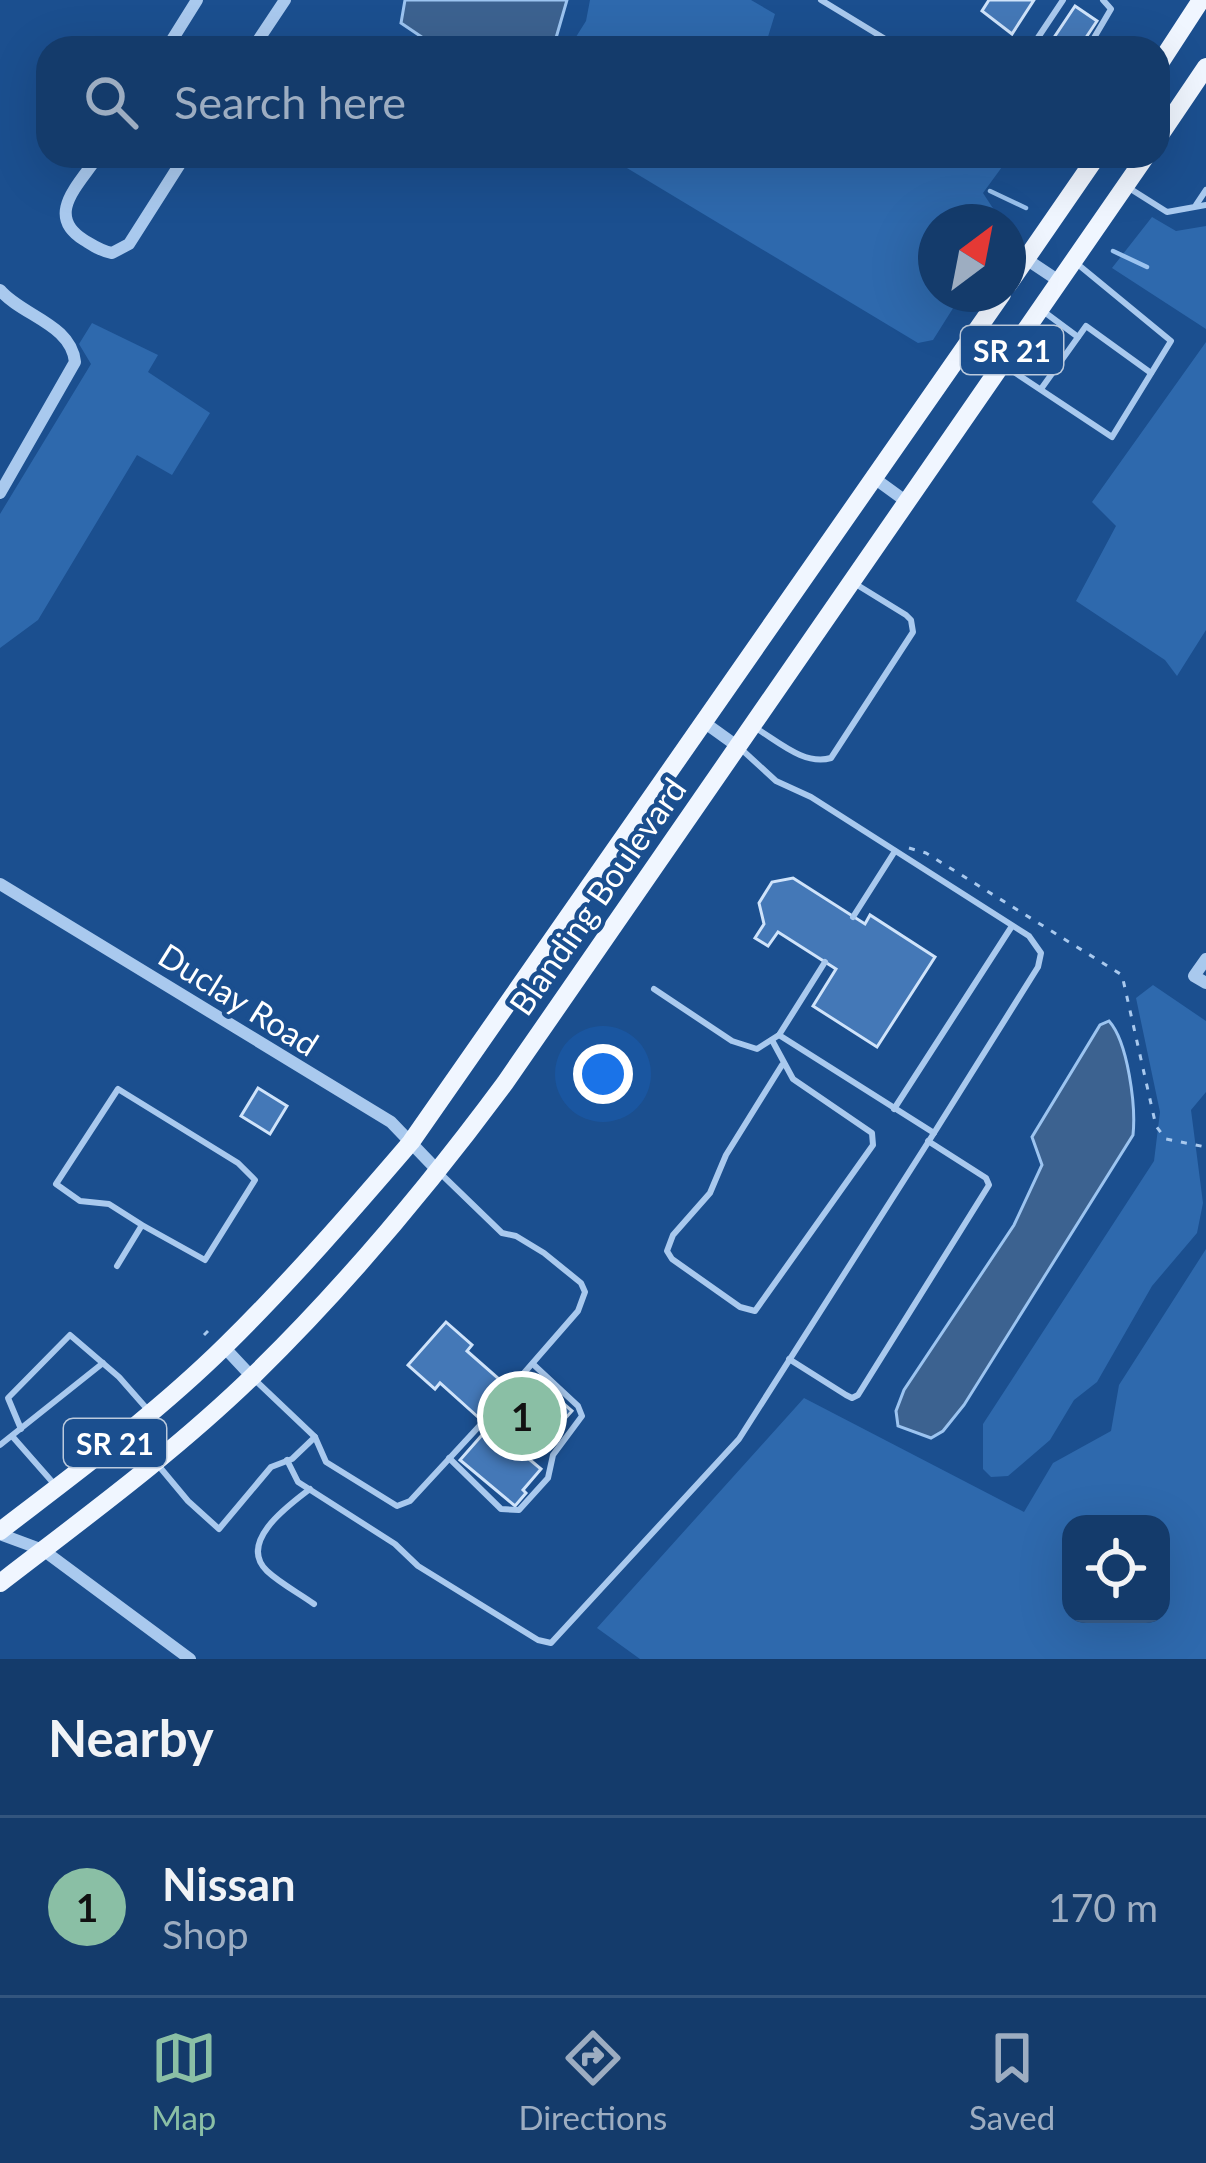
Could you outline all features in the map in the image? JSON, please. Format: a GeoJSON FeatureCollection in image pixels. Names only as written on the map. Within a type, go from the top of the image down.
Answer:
{"type":"FeatureCollection","features":[{"type":"Feature","properties":{"kind":"main road"},"geometry":{"type":"LineString","coordinates":[[1170,48],[1201,0]]}},
{"type":"Feature","properties":{"kind":"main road"},"geometry":{"type":"LineString","coordinates":[[1170,120],[1206,67]]}},
{"type":"Feature","properties":{"kind":"main road","name":"SR 21"},"geometry":{"type":"LineString","coordinates":[[1026,259],[1082,168]]}},
{"type":"Feature","properties":{"kind":"main road","name":"Blanding Boulevard"},"geometry":{"type":"LineString","coordinates":[[0,1583],[156,1462],[252,1377],[372,1252],[439,1172],[1138,168]]}},
{"type":"Feature","properties":{"kind":"main road","name":"Blanding Boulevard"},"geometry":{"type":"LineString","coordinates":[[0,1533],[9,1515],[57,1487],[224,1347],[323,1244],[411,1142],[989,312]]}},
{"type":"Feature","properties":{"kind":"street"},"geometry":{"type":"LineString","coordinates":[[174,36],[197,0]]}},
{"type":"Feature","properties":{"kind":"street"},"geometry":{"type":"LineString","coordinates":[[261,36],[285,0]]}},
{"type":"Feature","properties":{"kind":"street"},"geometry":{"type":"LineString","coordinates":[[90,168],[65,207],[63,219],[70,231],[112,253],[129,244],[177,168]]}},
{"type":"Feature","properties":{"kind":"street"},"geometry":{"type":"LineString","coordinates":[[1026,259],[1059,281]]}},
{"type":"Feature","properties":{"kind":"street"},"geometry":{"type":"LineString","coordinates":[[0,290],[60,333],[74,351],[74,362],[0,493]]}},
{"type":"Feature","properties":{"kind":"street"},"geometry":{"type":"LineString","coordinates":[[874,478],[907,502]]}},
{"type":"Feature","properties":{"kind":"street"},"geometry":{"type":"LineString","coordinates":[[705,724],[737,746]]}},
{"type":"Feature","properties":{"kind":"street","name":"Duclay Road"},"geometry":{"type":"LineString","coordinates":[[5,886],[391,1122],[439,1172]]}},
{"type":"Feature","properties":{"kind":"street"},"geometry":{"type":"LineString","coordinates":[[1206,959],[1194,976],[1206,983]]}},
{"type":"Feature","properties":{"kind":"street"},"geometry":{"type":"LineString","coordinates":[[224,1347],[252,1377]]}},
{"type":"Feature","properties":{"kind":"street"},"geometry":{"type":"LineString","coordinates":[[0,1533],[43,1550],[190,1659]]}},
{"type":"Feature","properties":{"kind":"lane"},"geometry":{"type":"LineString","coordinates":[[821,0],[880,36]]}},
{"type":"Feature","properties":{"kind":"lane"},"geometry":{"type":"LineString","coordinates":[[1038,36],[1063,0]]}},
{"type":"Feature","properties":{"kind":"lane"},"geometry":{"type":"LineString","coordinates":[[1096,36],[1110,15],[1103,0]]}},
{"type":"Feature","properties":{"kind":"lane"},"geometry":{"type":"LineString","coordinates":[[1126,186],[1167,212],[1206,205]]}},
{"type":"Feature","properties":{"kind":"lane"},"geometry":{"type":"LineString","coordinates":[[1194,208],[1206,190]]}},
{"type":"Feature","properties":{"kind":"lane"},"geometry":{"type":"LineString","coordinates":[[1002,364],[1112,437],[1171,341],[1073,261]]}},
{"type":"Feature","properties":{"kind":"lane"},"geometry":{"type":"LineString","coordinates":[[1040,309],[1078,337]]}},
{"type":"Feature","properties":{"kind":"lane"},"geometry":{"type":"LineString","coordinates":[[1038,387],[1086,326],[1151,373]]}},
{"type":"Feature","properties":{"kind":"lane"},"geometry":{"type":"LineString","coordinates":[[752,725],[805,758],[831,758],[913,632],[906,615],[851,582]]}},
{"type":"Feature","properties":{"kind":"lane"},"geometry":{"type":"LineString","coordinates":[[287,1460],[298,1482],[395,1544],[418,1566],[538,1640],[551,1643],[739,1439],[934,1133],[1041,959],[1036,942],[811,797],[776,781],[737,746]]}},
{"type":"Feature","properties":{"kind":"lane"},"geometry":{"type":"LineString","coordinates":[[854,916],[896,851]]}},
{"type":"Feature","properties":{"kind":"lane"},"geometry":{"type":"LineString","coordinates":[[0,904],[5,886]]}},
{"type":"Feature","properties":{"kind":"lane"},"geometry":{"type":"LineString","coordinates":[[894,1108],[1012,926]]}},
{"type":"Feature","properties":{"kind":"lane"},"geometry":{"type":"LineString","coordinates":[[654,989],[740,1044],[757,1049],[776,1039],[825,962]]}},
{"type":"Feature","properties":{"kind":"lane"},"geometry":{"type":"LineString","coordinates":[[776,1039],[934,1133]]}},
{"type":"Feature","properties":{"kind":"lane"},"geometry":{"type":"LineString","coordinates":[[776,1039],[782,1065],[793,1079],[872,1133],[873,1144],[755,1311],[740,1307],[667,1251],[673,1234],[710,1192],[726,1155],[782,1065]]}},
{"type":"Feature","properties":{"kind":"lane"},"geometry":{"type":"LineString","coordinates":[[118,1089],[255,1178],[205,1260],[142,1225],[109,1204],[80,1201],[56,1184],[118,1089]]}},
{"type":"Feature","properties":{"kind":"lane"},"geometry":{"type":"LineString","coordinates":[[789,1359],[852,1398],[858,1395],[988,1185],[986,1178],[928,1141]]}},
{"type":"Feature","properties":{"kind":"lane"},"geometry":{"type":"LineString","coordinates":[[439,1172],[502,1232],[530,1244],[580,1283],[583,1303],[510,1390]]}},
{"type":"Feature","properties":{"kind":"lane"},"geometry":{"type":"LineString","coordinates":[[117,1266],[142,1225]]}},
{"type":"Feature","properties":{"kind":"lane"},"geometry":{"type":"LineString","coordinates":[[21,1430],[8,1398],[70,1335],[150,1413]]}},
{"type":"Feature","properties":{"kind":"lane"},"geometry":{"type":"LineString","coordinates":[[0,1445],[103,1363]]}},
{"type":"Feature","properties":{"kind":"lane"},"geometry":{"type":"LineString","coordinates":[[449,1458],[502,1509],[519,1510],[528,1501],[548,1478],[553,1455],[582,1416],[578,1406],[533,1364]]}},
{"type":"Feature","properties":{"kind":"lane"},"geometry":{"type":"LineString","coordinates":[[252,1377],[315,1437],[326,1462],[397,1507],[410,1501],[483,1422]]}},
{"type":"Feature","properties":{"kind":"lane"},"geometry":{"type":"LineString","coordinates":[[12,1436],[57,1487]]}},
{"type":"Feature","properties":{"kind":"lane"},"geometry":{"type":"LineString","coordinates":[[156,1462],[219,1529],[271,1467],[315,1437]]}},
{"type":"Feature","properties":{"kind":"lane"},"geometry":{"type":"LineString","coordinates":[[310,1490],[266,1529],[259,1557],[264,1569],[314,1604]]}},
{"type":"Feature","properties":{"kind":"path"},"geometry":{"type":"LineString","coordinates":[[896,851],[910,848],[926,853],[1123,975],[1156,1126],[1166,1138],[1206,1147]]}},
{"type":"Feature","properties":{"kind":"shaded area"},"geometry":{"type":"Polygon","coordinates":[[[405,0],[567,0],[557,36],[420,36],[401,23],[405,0]]]}},
{"type":"Feature","properties":{"kind":"shaded area"},"geometry":{"type":"Polygon","coordinates":[[[590,0],[751,0],[775,14],[768,36],[577,36],[590,0]]]}},
{"type":"Feature","properties":{"kind":"shaded area"},"geometry":{"type":"Polygon","coordinates":[[[627,168],[1001,168],[983,193],[990,204],[918,204],[918,312],[951,312],[933,340],[918,343],[627,168]]]}},
{"type":"Feature","properties":{"kind":"shaded area"},"geometry":{"type":"Polygon","coordinates":[[[1152,217],[1176,231],[1206,226],[1206,329],[1112,268],[1152,217]]]}},
{"type":"Feature","properties":{"kind":"shaded area"},"geometry":{"type":"Polygon","coordinates":[[[92,323],[158,355],[148,372],[210,413],[172,475],[137,455],[38,620],[0,648],[0,514],[91,364],[79,344],[92,323]]]}},
{"type":"Feature","properties":{"kind":"shaded area"},"geometry":{"type":"Polygon","coordinates":[[[1206,342],[1206,630],[1177,676],[1165,660],[1076,601],[1116,526],[1092,502],[1206,342]]]}},
{"type":"Feature","properties":{"kind":"shaded area"},"geometry":{"type":"Polygon","coordinates":[[[1153,985],[1206,1021],[1206,1092],[1191,1110],[1203,1203],[1197,1233],[1152,1286],[1097,1382],[1074,1400],[1050,1440],[1008,1476],[991,1477],[983,1469],[983,1424],[1154,1161],[1160,1112],[1136,998],[1153,985]]]}},
{"type":"Feature","properties":{"kind":"shaded area"},"geometry":{"type":"Polygon","coordinates":[[[1109,1021],[1129,1075],[1133,1135],[964,1405],[931,1438],[898,1426],[896,1411],[904,1390],[1014,1225],[1042,1165],[1032,1137],[1100,1025],[1109,1021]]]}},
{"type":"Feature","properties":{"kind":"shaded area"},"geometry":{"type":"Polygon","coordinates":[[[1206,1249],[1206,1659],[640,1659],[597,1628],[804,1398],[1024,1512],[1053,1463],[1111,1431],[1119,1385],[1206,1249]]]}},
{"type":"Feature","properties":{"kind":"building"},"geometry":{"type":"Polygon","coordinates":[[[989,0],[1034,0],[1012,34],[982,11],[989,0]]]}},
{"type":"Feature","properties":{"kind":"building"},"geometry":{"type":"Polygon","coordinates":[[[1075,6],[1097,21],[1087,36],[1055,36],[1075,6]]]}},
{"type":"Feature","properties":{"kind":"building"},"geometry":{"type":"Polygon","coordinates":[[[793,878],[865,924],[870,915],[935,957],[877,1047],[813,1006],[836,969],[778,932],[768,946],[755,938],[764,924],[759,903],[772,882],[793,878]]]}},
{"type":"Feature","properties":{"kind":"building"},"geometry":{"type":"Polygon","coordinates":[[[258,1088],[287,1106],[270,1134],[241,1116],[258,1088]]]}},
{"type":"Feature","properties":{"kind":"building"},"geometry":{"type":"Polygon","coordinates":[[[446,1322],[472,1345],[467,1351],[517,1395],[533,1377],[572,1411],[529,1459],[541,1469],[515,1506],[460,1460],[489,1427],[440,1383],[435,1389],[408,1365],[446,1322]]]}},
{"type":"Feature","properties":{"kind":"waterway"},"geometry":{"type":"LineString","coordinates":[[990,191],[1018,204]]}},
{"type":"Feature","properties":{"kind":"waterway"},"geometry":{"type":"LineString","coordinates":[[1113,251],[1147,267]]}},
{"type":"Feature","properties":{"kind":"place","name":"Nissan"},"geometry":{"type":"Point","coordinates":[522,1416]}}]}
